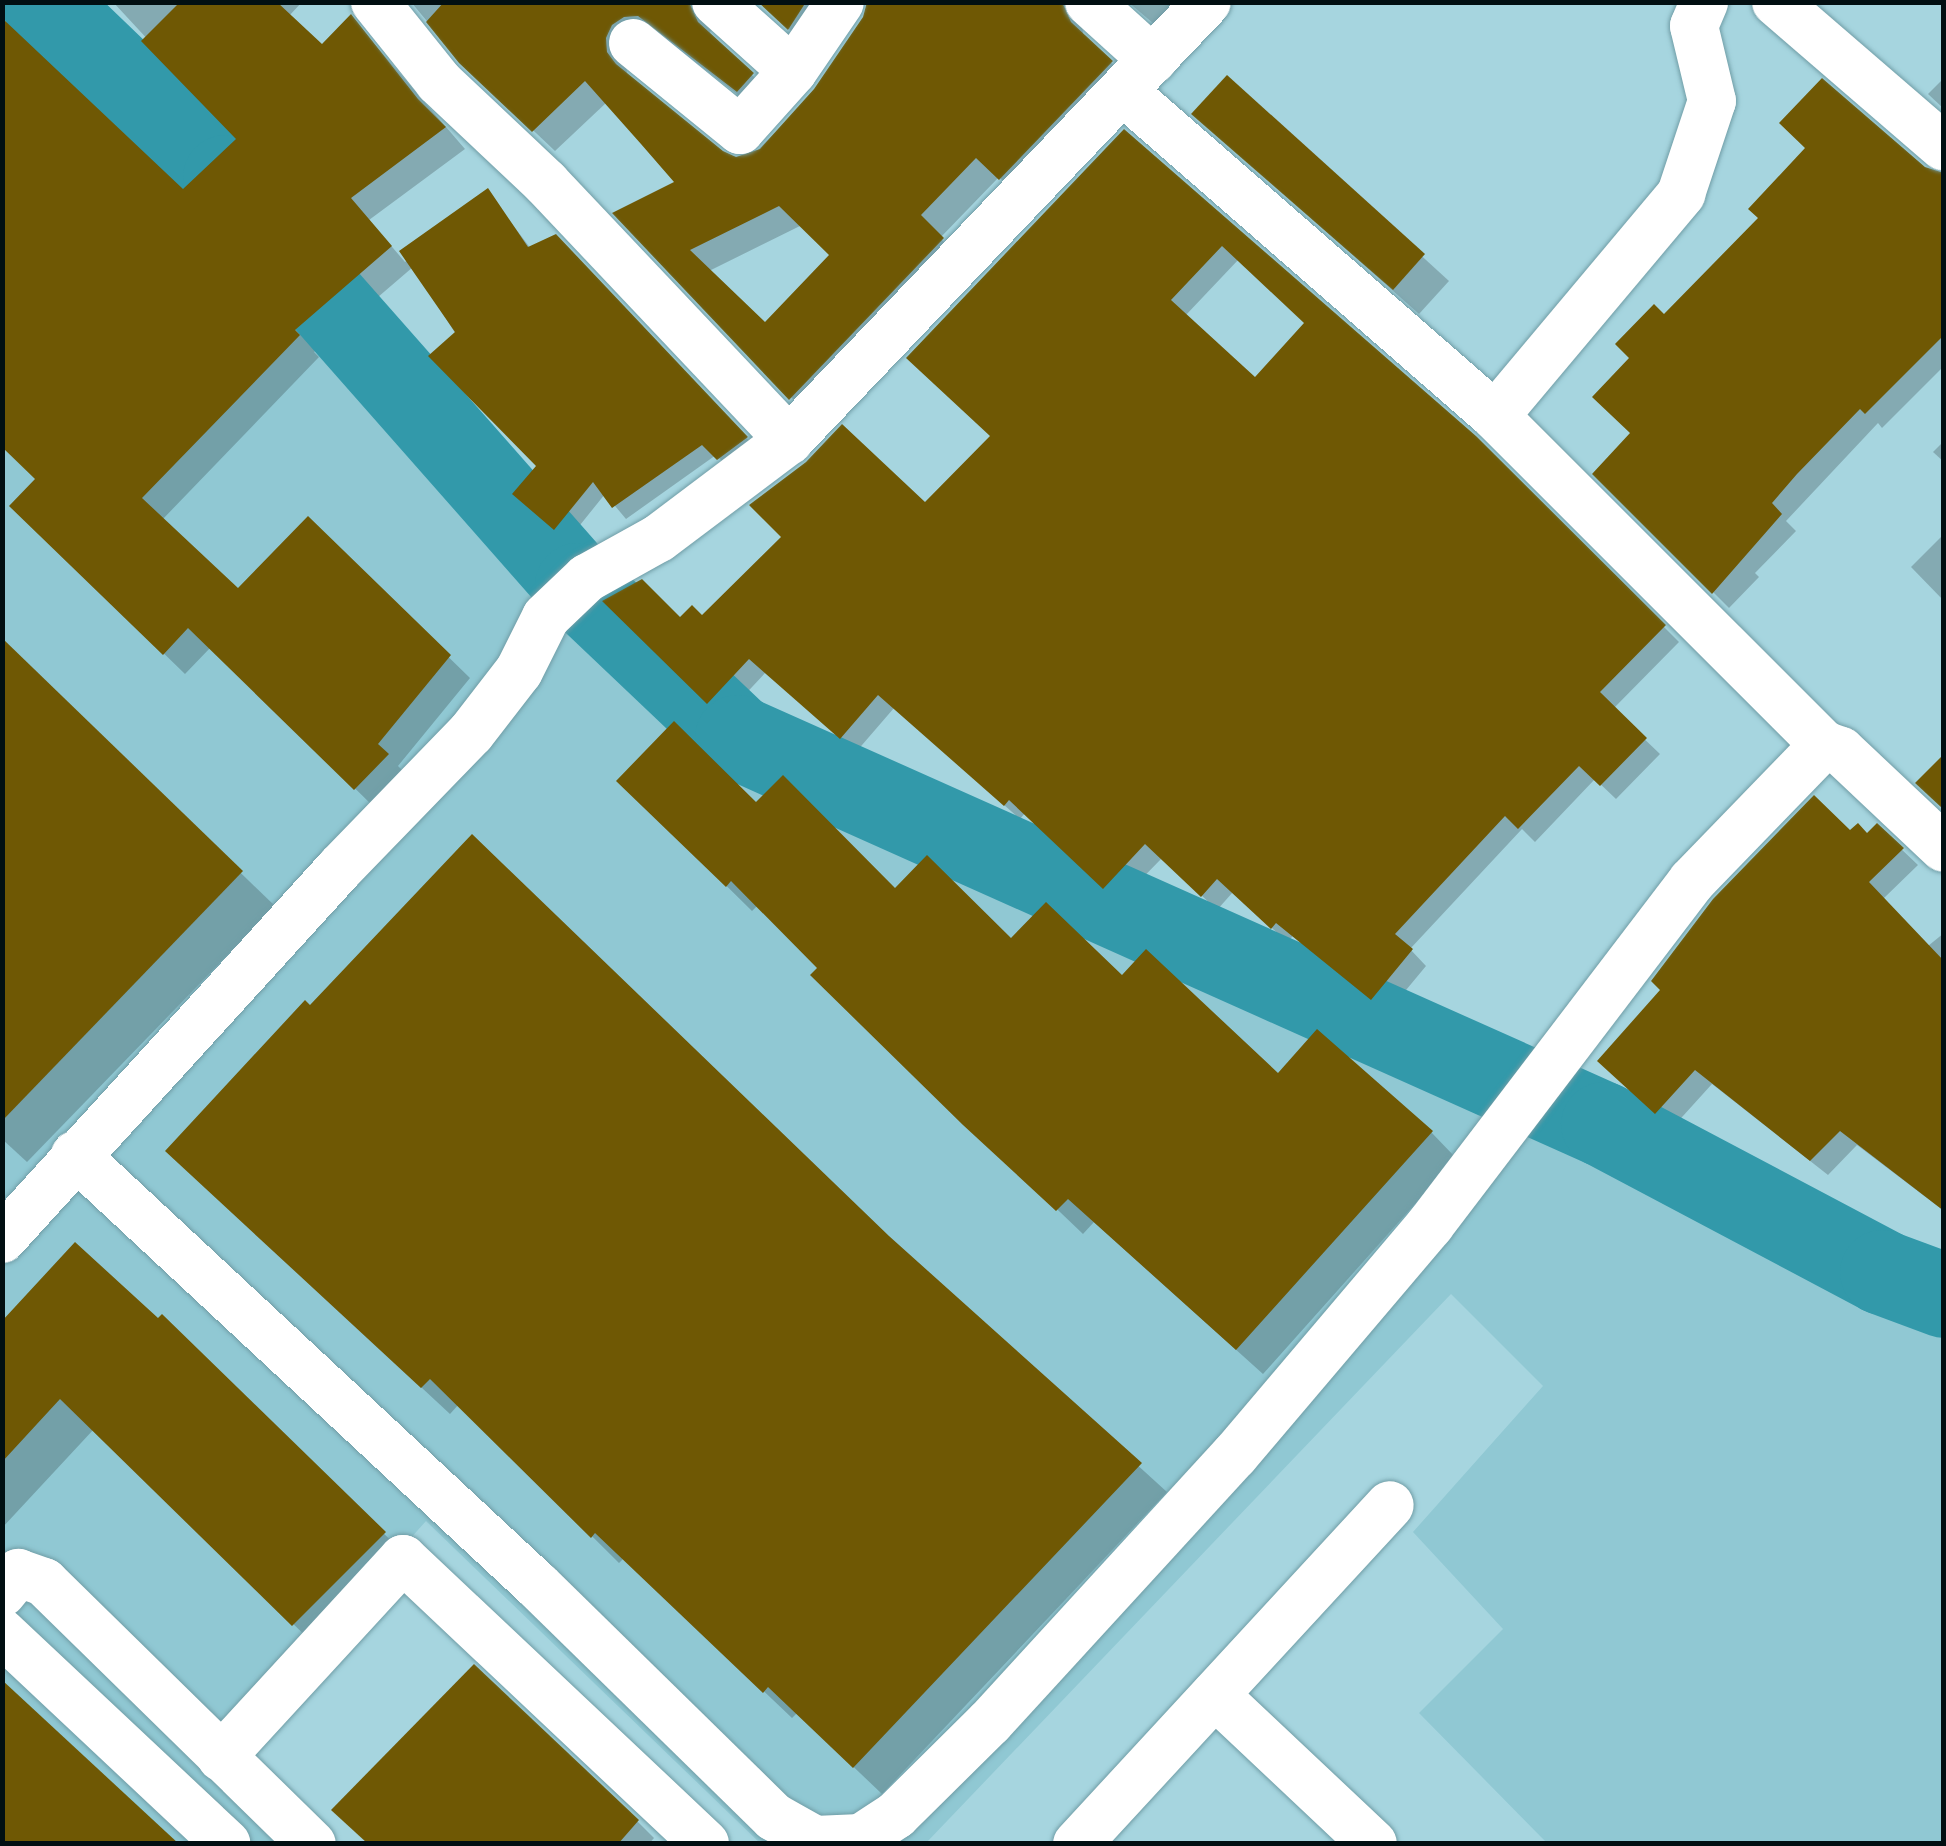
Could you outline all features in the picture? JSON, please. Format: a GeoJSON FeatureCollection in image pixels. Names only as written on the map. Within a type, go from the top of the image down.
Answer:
{"type":"FeatureCollection","features":[{"type":"Feature","properties":{"kind":"street"},"geometry":{"type":"LineString","coordinates":[[375,2],[440,82],[546,183],[789,440]]}},
{"type":"Feature","properties":{"kind":"street"},"geometry":{"type":"LineString","coordinates":[[716,2],[793,71]]}},
{"type":"Feature","properties":{"kind":"street"},"geometry":{"type":"LineString","coordinates":[[632,43],[740,130],[793,71],[840,2]]}},
{"type":"Feature","properties":{"kind":"street"},"geometry":{"type":"LineString","coordinates":[[1090,2],[1139,76],[1495,416],[1824,745],[1841,751],[1944,848]]}},
{"type":"Feature","properties":{"kind":"street"},"geometry":{"type":"LineString","coordinates":[[2,1239],[75,1155],[471,733],[518,671],[546,617],[587,578],[659,538],[789,440],[1207,2]]}},
{"type":"Feature","properties":{"kind":"street"},"geometry":{"type":"LineString","coordinates":[[1495,416],[1681,194],[1712,101],[1694,26],[1704,2]]}},
{"type":"Feature","properties":{"kind":"street"},"geometry":{"type":"LineString","coordinates":[[1776,2],[1943,146]]}},
{"type":"Feature","properties":{"kind":"street"},"geometry":{"type":"LineString","coordinates":[[75,1155],[580,1626],[774,1817],[815,1840],[861,1838],[896,1815],[990,1722],[1235,1455],[1430,1226],[1692,880],[1824,745]]}},
{"type":"Feature","properties":{"kind":"street"},"geometry":{"type":"LineString","coordinates":[[1077,1844],[1390,1505]]}},
{"type":"Feature","properties":{"kind":"street"},"geometry":{"type":"LineString","coordinates":[[221,1757],[404,1559],[706,1844]]}},
{"type":"Feature","properties":{"kind":"street"},"geometry":{"type":"LineString","coordinates":[[2,1593],[18,1573],[44,1582],[312,1844]]}},
{"type":"Feature","properties":{"kind":"street"},"geometry":{"type":"LineString","coordinates":[[2,1633],[227,1844]]}},
{"type":"Feature","properties":{"kind":"street"},"geometry":{"type":"LineString","coordinates":[[1216,1695],[1372,1844]]}},
{"type":"Feature","properties":{"kind":"shaded area"},"geometry":{"type":"Polygon","coordinates":[[[3,3],[29,3],[520,538],[727,737],[1627,1107],[1943,1285],[1943,1843],[1547,1843],[1419,1713],[1503,1629],[1413,1532],[1543,1386],[1451,1294],[926,1843],[760,1843],[426,1521],[229,1741],[334,1843],[3,1844],[3,3]]]}},
{"type":"Feature","properties":{"kind":"building"},"geometry":{"type":"Polygon","coordinates":[[[180,2],[277,2],[322,44],[351,14],[418,99],[446,127],[351,198],[392,246],[295,330],[300,335],[142,498],[238,588],[308,516],[451,655],[378,744],[389,754],[354,790],[188,628],[163,655],[9,506],[35,479],[2,447],[2,18],[183,189],[236,139],[141,41],[180,2]]]}},
{"type":"Feature","properties":{"kind":"building"},"geometry":{"type":"Polygon","coordinates":[[[444,2],[689,2],[698,22],[754,73],[737,92],[638,16],[624,17],[612,25],[606,38],[607,52],[616,64],[723,151],[736,157],[760,149],[814,89],[863,17],[867,2],[1062,2],[1071,22],[1113,61],[999,180],[976,158],[921,215],[944,238],[789,400],[612,213],[674,182],[585,81],[532,132],[459,63],[426,22],[444,2]],[[779,206],[690,250],[765,322],[829,255],[779,206]]]}},
{"type":"Feature","properties":{"kind":"building"},"geometry":{"type":"Polygon","coordinates":[[[758,2],[806,2],[788,30],[758,2]]]}},
{"type":"Feature","properties":{"kind":"building"},"geometry":{"type":"Polygon","coordinates":[[[1227,75],[1425,254],[1393,290],[1191,114],[1227,75]]]}},
{"type":"Feature","properties":{"kind":"building"},"geometry":{"type":"Polygon","coordinates":[[[1822,78],[1925,167],[1944,173],[1944,335],[1865,414],[1860,409],[1797,474],[1772,503],[1782,514],[1712,594],[1592,474],[1630,433],[1592,397],[1629,358],[1615,344],[1654,304],[1664,314],[1758,218],[1748,209],[1805,148],[1779,123],[1822,78]]]}},
{"type":"Feature","properties":{"kind":"building"},"geometry":{"type":"Polygon","coordinates":[[[1124,129],[1476,436],[1666,625],[1600,692],[1647,738],[1600,786],[1579,766],[1518,829],[1505,816],[1395,934],[1413,949],[1371,1000],[1276,923],[1271,929],[1217,879],[1201,897],[1145,844],[1103,889],[1009,800],[1004,806],[878,695],[840,739],[749,659],[707,704],[602,601],[642,579],[680,617],[692,605],[702,615],[781,537],[749,505],[806,462],[842,424],[925,502],[990,436],[906,358],[1124,129]],[[1222,246],[1171,300],[1255,377],[1304,323],[1222,246]]]}},
{"type":"Feature","properties":{"kind":"building"},"geometry":{"type":"Polygon","coordinates":[[[488,188],[528,247],[556,234],[748,437],[717,460],[702,445],[612,508],[593,482],[554,530],[512,494],[536,466],[428,356],[455,332],[399,251],[488,188]]]}},
{"type":"Feature","properties":{"kind":"building"},"geometry":{"type":"Polygon","coordinates":[[[2,638],[243,871],[2,1121],[2,638]]]}},
{"type":"Feature","properties":{"kind":"building"},"geometry":{"type":"Polygon","coordinates":[[[674,721],[756,802],[783,775],[895,888],[927,855],[1011,938],[1046,902],[1122,975],[1146,949],[1278,1073],[1317,1029],[1433,1131],[1236,1350],[1068,1199],[1056,1211],[810,975],[817,968],[731,881],[726,887],[616,781],[674,721]]]}},
{"type":"Feature","properties":{"kind":"building"},"geometry":{"type":"Polygon","coordinates":[[[1944,754],[1944,809],[1943,809],[1915,783],[1944,754]]]}},
{"type":"Feature","properties":{"kind":"building"},"geometry":{"type":"Polygon","coordinates":[[[1814,795],[1850,830],[1858,823],[1867,833],[1877,823],[1904,848],[1869,882],[1944,961],[1944,1211],[1840,1131],[1810,1161],[1695,1070],[1655,1114],[1597,1061],[1660,990],[1651,981],[1713,899],[1814,795]]]}},
{"type":"Feature","properties":{"kind":"building"},"geometry":{"type":"Polygon","coordinates":[[[472,834],[889,1236],[1142,1463],[853,1768],[768,1687],[763,1693],[595,1533],[591,1538],[430,1379],[421,1388],[165,1151],[305,1000],[310,1005],[472,834]]]}},
{"type":"Feature","properties":{"kind":"building"},"geometry":{"type":"Polygon","coordinates":[[[75,1242],[158,1318],[162,1314],[386,1532],[292,1626],[60,1399],[2,1462],[2,1321],[75,1242]]]}},
{"type":"Feature","properties":{"kind":"building"},"geometry":{"type":"Polygon","coordinates":[[[474,1664],[639,1820],[618,1844],[367,1843],[331,1810],[474,1664]]]}},
{"type":"Feature","properties":{"kind":"building"},"geometry":{"type":"Polygon","coordinates":[[[2,1680],[179,1844],[2,1844],[2,1680]]]}},
{"type":"Feature","properties":{"kind":"waterway"},"geometry":{"type":"LineString","coordinates":[[43,2],[225,177],[259,224],[577,585],[737,737],[1603,1124],[1882,1272],[1944,1295]]}}]}
